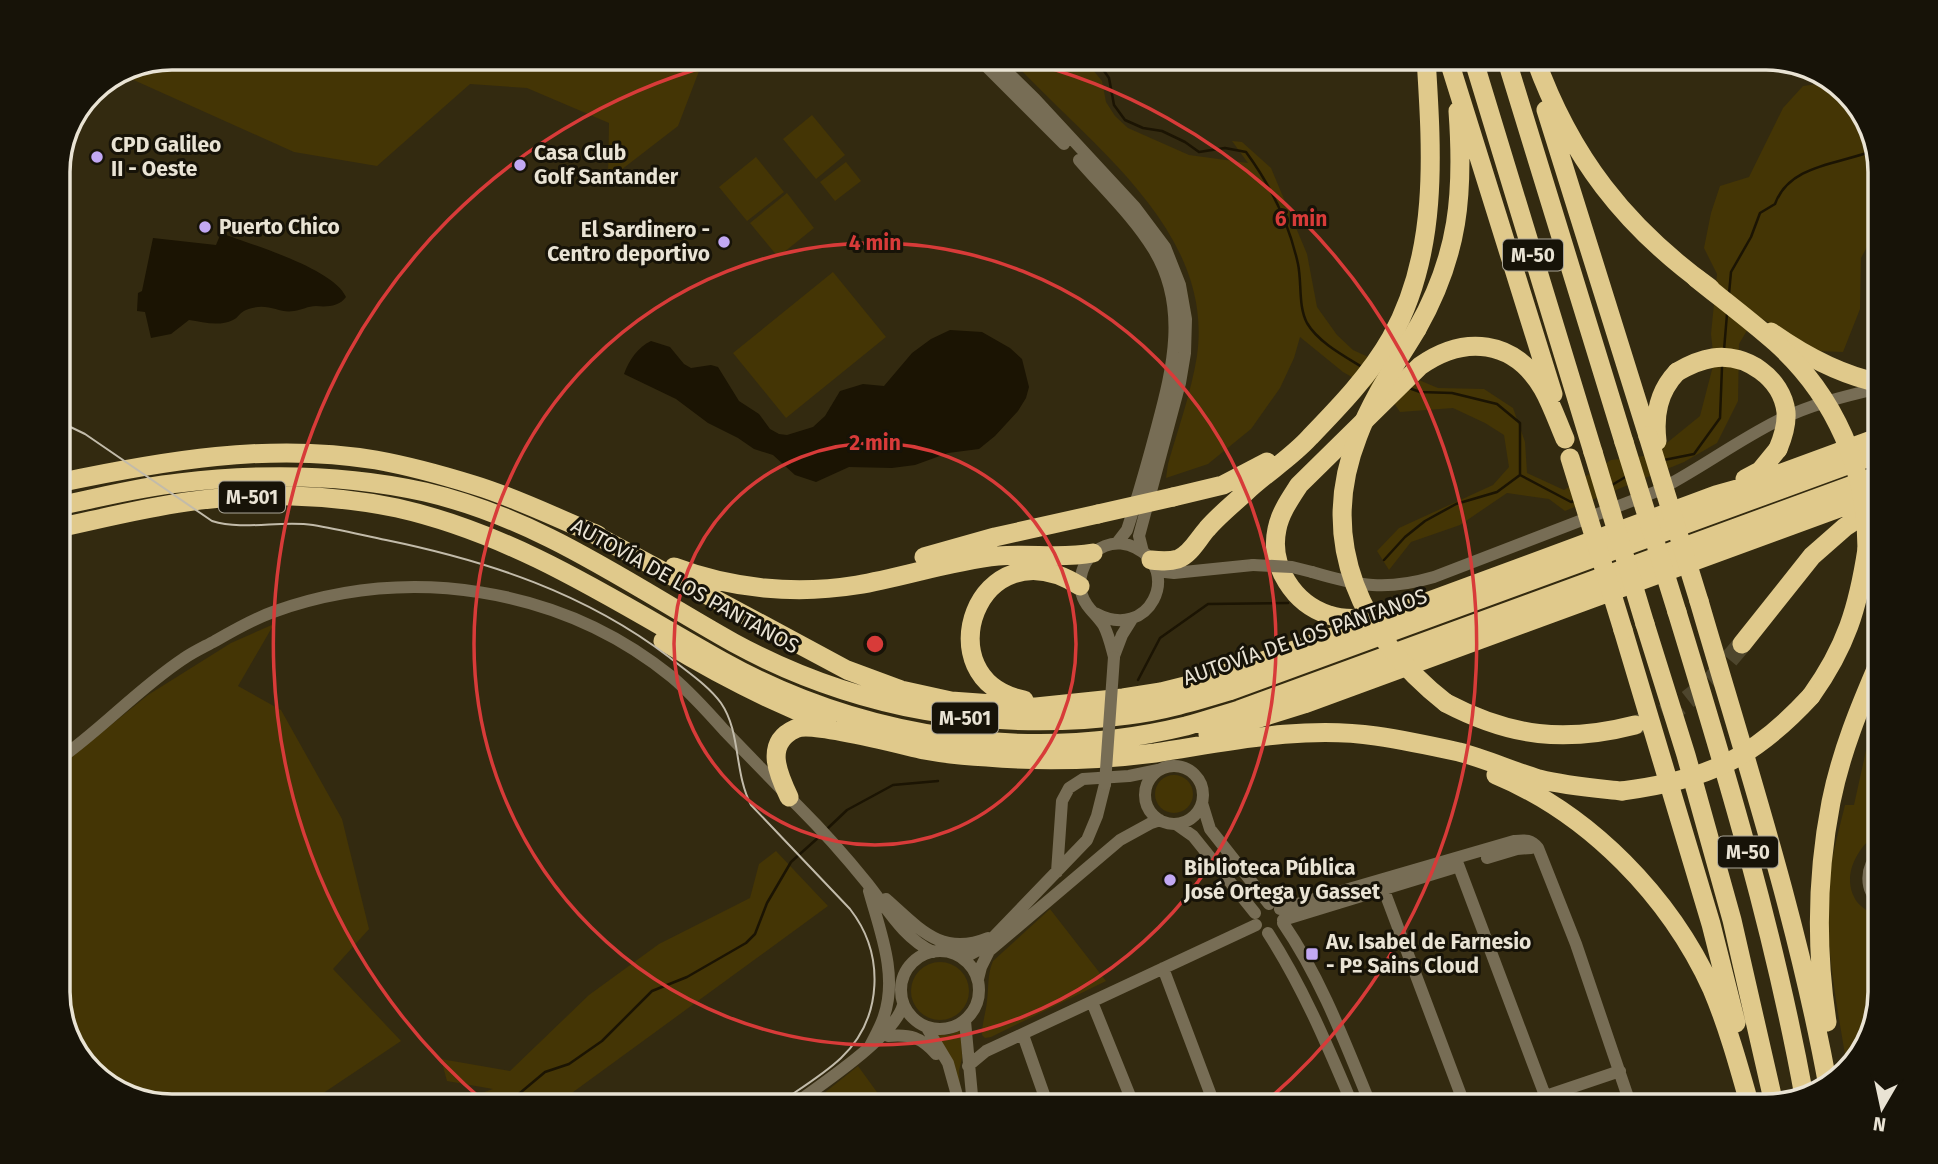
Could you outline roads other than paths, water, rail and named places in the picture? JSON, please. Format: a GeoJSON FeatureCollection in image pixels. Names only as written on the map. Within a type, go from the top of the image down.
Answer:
{"type":"FeatureCollection","features":[{"type":"Feature","properties":{"kind":"highway"},"geometry":{"type":"LineString","coordinates":[[1150,560],[1167,561],[1180,558],[1191,550],[1208,528],[1254,484],[1310,438],[1356,386],[1391,337],[1420,265],[1427,227],[1432,141],[1427,70]]}},
{"type":"Feature","properties":{"kind":"highway"},"geometry":{"type":"LineString","coordinates":[[1450,70],[1458,109],[1460,143],[1457,224],[1445,270],[1430,306],[1371,406],[1357,438],[1343,494],[1344,538],[1354,583],[1376,630],[1411,674],[1446,703],[1471,716],[1524,733],[1552,736],[1608,732],[1635,725]]}},
{"type":"Feature","properties":{"kind":"highway","name":"M-50"},"geometry":{"type":"LineString","coordinates":[[1451,70],[1534,330],[1712,924],[1737,1028],[1748,1094]]}},
{"type":"Feature","properties":{"kind":"highway","name":"M-50"},"geometry":{"type":"LineString","coordinates":[[1477,70],[1686,755],[1732,920],[1772,1094]]}},
{"type":"Feature","properties":{"kind":"highway","name":"M-50"},"geometry":{"type":"LineString","coordinates":[[1510,70],[1677,612],[1766,914],[1802,1087]]}},
{"type":"Feature","properties":{"kind":"highway","name":"M-50"},"geometry":{"type":"LineString","coordinates":[[1536,70],[1558,152],[1699,601]]}},
{"type":"Feature","properties":{"kind":"highway"},"geometry":{"type":"LineString","coordinates":[[789,797],[776,769],[775,756],[777,746],[792,730],[800,727],[813,727],[968,756],[1046,760],[1124,756],[1231,741],[1328,732],[1375,736],[1460,752],[1540,779],[1580,787],[1622,790],[1663,785],[1700,775],[1735,759],[1772,735],[1811,695],[1832,666],[1846,638],[1861,588],[1867,549],[1867,522],[1864,496],[1853,459],[1824,398],[1793,359],[1643,233],[1610,197],[1582,158],[1538,70]]}},
{"type":"Feature","properties":{"kind":"highway"},"geometry":{"type":"LineString","coordinates":[[1696,278],[1814,359],[1837,371],[1868,382]]}},
{"type":"Feature","properties":{"kind":"highway"},"geometry":{"type":"LineString","coordinates":[[1397,613],[1353,620],[1330,616],[1310,607],[1284,579],[1276,554],[1276,530],[1284,509],[1299,485],[1420,366],[1438,354],[1460,346],[1488,347],[1510,355],[1529,370],[1543,388],[1568,449]]}},
{"type":"Feature","properties":{"kind":"highway"},"geometry":{"type":"LineString","coordinates":[[1716,495],[1760,471],[1778,449],[1785,430],[1786,411],[1779,391],[1768,376],[1753,365],[1716,357],[1695,362],[1669,380],[1658,403],[1656,430],[1696,572],[1699,601],[1789,908],[1815,1013],[1826,1074]]}},
{"type":"Feature","properties":{"kind":"highway"},"geometry":{"type":"LineString","coordinates":[[758,587],[836,580],[995,537],[1223,485],[1257,468],[1325,420]]}},
{"type":"Feature","properties":{"kind":"highway"},"geometry":{"type":"LineString","coordinates":[[588,531],[847,670],[901,690],[951,701],[1036,707],[1123,698],[1201,682],[1325,640],[1868,441]]}},
{"type":"Feature","properties":{"kind":"highway"},"geometry":{"type":"LineString","coordinates":[[70,481],[179,460],[247,454],[314,454],[375,460],[476,485],[529,504],[686,572],[725,583],[810,591],[857,585],[999,556],[1073,557],[1093,553]]}},
{"type":"Feature","properties":{"kind":"highway","name":"AUTOVÍA DE LOS PANTANOS"},"geometry":{"type":"LineString","coordinates":[[70,504],[177,483],[248,477],[313,476],[426,493],[478,508],[535,530],[586,555],[734,643],[787,670],[842,691],[958,718],[1019,722],[1067,721],[1130,715],[1178,706],[1229,691],[1868,457]]}},
{"type":"Feature","properties":{"kind":"highway","name":"AUTOVÍA DE LOS PANTANOS"},"geometry":{"type":"LineString","coordinates":[[70,526],[187,502],[249,497],[315,498],[397,508],[510,544],[594,586],[724,662],[776,688],[836,711],[887,726],[955,739],[1021,744],[1134,735],[1240,710],[1868,479]]}},
{"type":"Feature","properties":{"kind":"highway"},"geometry":{"type":"LineString","coordinates":[[1098,757],[1205,735],[1304,704],[1868,497]]}},
{"type":"Feature","properties":{"kind":"highway"},"geometry":{"type":"LineString","coordinates":[[1742,644],[1812,556],[1868,511]]}},
{"type":"Feature","properties":{"kind":"highway"},"geometry":{"type":"LineString","coordinates":[[1056,704],[1020,699],[1003,693],[983,678],[975,662],[970,630],[975,609],[982,597],[1004,578],[1022,572],[1044,571],[1058,574],[1080,586]]}},
{"type":"Feature","properties":{"kind":"highway"},"geometry":{"type":"LineString","coordinates":[[594,586],[657,637],[718,675],[768,700],[873,739]]}},
{"type":"Feature","properties":{"kind":"highway"},"geometry":{"type":"LineString","coordinates":[[1835,1067],[1821,957],[1820,907],[1824,852],[1831,801],[1842,758],[1868,688]]}},
{"type":"Feature","properties":{"kind":"highway"},"geometry":{"type":"LineString","coordinates":[[1416,744],[1506,779],[1559,809],[1603,842],[1656,899],[1687,942],[1711,988],[1728,1030],[1747,1094]]}},
{"type":"Feature","properties":{"kind":"street"},"geometry":{"type":"LineString","coordinates":[[990,70],[1070,149],[1126,214],[1155,251],[1168,285],[1175,318],[1175,351],[1170,380],[1127,530],[1116,543]]}},
{"type":"Feature","properties":{"kind":"street"},"geometry":{"type":"LineString","coordinates":[[1005,70],[1135,207],[1165,247],[1180,285],[1186,319],[1185,353],[1180,383],[1139,536],[1158,579],[1157,592],[1144,613],[1132,619],[1119,622],[1106,620],[1095,614]]}},
{"type":"Feature","properties":{"kind":"street"},"geometry":{"type":"LineString","coordinates":[[1157,592],[1177,577],[1191,573],[1253,565],[1292,567],[1352,583],[1407,585],[1655,492],[1779,420],[1868,390]]}},
{"type":"Feature","properties":{"kind":"street"},"geometry":{"type":"LineString","coordinates":[[1114,657],[1109,637],[1082,596],[1081,574],[1085,562],[1093,553],[1104,546],[1126,544],[1165,572],[1191,573]]}},
{"type":"Feature","properties":{"kind":"street"},"geometry":{"type":"LineString","coordinates":[[70,751],[101,729],[130,701],[183,659],[271,612],[344,592],[414,585],[469,589],[512,598],[550,609],[597,629],[672,677],[810,819],[867,883],[899,925],[920,946],[933,951]]}},
{"type":"Feature","properties":{"kind":"street"},"geometry":{"type":"LineString","coordinates":[[958,956],[978,951],[1057,873],[1082,846],[1093,828],[1105,784],[1114,657],[1122,635],[1132,619]]}},
{"type":"Feature","properties":{"kind":"street"},"geometry":{"type":"LineString","coordinates":[[1057,873],[1062,801],[1069,788],[1083,779],[1129,776],[1173,766],[1188,769],[1195,774],[1203,787],[1202,803],[1210,829],[1279,914],[1304,958],[1366,1094]]}},
{"type":"Feature","properties":{"kind":"street"},"geometry":{"type":"LineString","coordinates":[[1158,770],[1149,781],[1145,796],[1150,810],[1160,820]]}},
{"type":"Feature","properties":{"kind":"street"},"geometry":{"type":"LineString","coordinates":[[1176,824],[1194,816],[1202,803]]}},
{"type":"Feature","properties":{"kind":"street"},"geometry":{"type":"LineString","coordinates":[[989,951],[1120,840],[1151,822],[1160,820],[1176,824],[1193,836],[1284,957],[1325,1039],[1348,1094]]}},
{"type":"Feature","properties":{"kind":"street"},"geometry":{"type":"LineString","coordinates":[[968,1066],[986,1051],[1092,1003],[1256,919],[1261,906],[1279,914],[1382,886],[1458,863],[1514,841],[1526,840],[1533,842],[1538,848],[1576,944],[1627,1094]]}},
{"type":"Feature","properties":{"kind":"street"},"geometry":{"type":"LineString","coordinates":[[1458,863],[1545,1094]]}},
{"type":"Feature","properties":{"kind":"street"},"geometry":{"type":"LineString","coordinates":[[867,883],[934,939],[949,945],[963,945],[993,936]]}},
{"type":"Feature","properties":{"kind":"street"},"geometry":{"type":"LineString","coordinates":[[867,883],[886,951],[890,977],[884,1016],[870,1046]]}},
{"type":"Feature","properties":{"kind":"street"},"geometry":{"type":"LineString","coordinates":[[1382,886],[1460,1094]]}},
{"type":"Feature","properties":{"kind":"street"},"geometry":{"type":"LineString","coordinates":[[1268,933],[1277,930],[1279,914]]}},
{"type":"Feature","properties":{"kind":"street"},"geometry":{"type":"LineString","coordinates":[[978,979],[989,951],[1009,921]]}},
{"type":"Feature","properties":{"kind":"street"},"geometry":{"type":"LineString","coordinates":[[899,925],[907,945],[906,969],[900,986],[903,1005],[912,1018],[923,1026],[948,1063],[957,1094]]}},
{"type":"Feature","properties":{"kind":"street"},"geometry":{"type":"LineString","coordinates":[[870,1046],[888,1036],[923,1026],[947,1029],[965,1021],[976,1006],[978,979],[967,961],[958,956],[933,951],[922,955],[906,969]]}},
{"type":"Feature","properties":{"kind":"street"},"geometry":{"type":"LineString","coordinates":[[1163,968],[1210,1094]]}},
{"type":"Feature","properties":{"kind":"street"},"geometry":{"type":"LineString","coordinates":[[1092,1003],[1129,1094]]}},
{"type":"Feature","properties":{"kind":"street"},"geometry":{"type":"LineString","coordinates":[[808,1094],[870,1046],[896,1021],[903,1005]]}},
{"type":"Feature","properties":{"kind":"street"},"geometry":{"type":"LineString","coordinates":[[965,1021],[972,1094]]}},
{"type":"Feature","properties":{"kind":"street"},"geometry":{"type":"LineString","coordinates":[[888,1036],[906,1035],[923,1040],[952,1078]]}},
{"type":"Feature","properties":{"kind":"street"},"geometry":{"type":"LineString","coordinates":[[1023,1035],[1044,1094]]}},
{"type":"Feature","properties":{"kind":"street"},"geometry":{"type":"LineString","coordinates":[[966,1048],[974,1052],[986,1051]]}},
{"type":"Feature","properties":{"kind":"street"},"geometry":{"type":"LineString","coordinates":[[1565,1094],[1620,1071]]}},
{"type":"Feature","properties":{"kind":"waterway"},"geometry":{"type":"LineString","coordinates":[[1103,70],[1109,78],[1114,105],[1125,120],[1143,128],[1162,131],[1199,152],[1225,148],[1246,152],[1271,192],[1290,234],[1298,264],[1302,309],[1307,323],[1324,342],[1362,367]]}},
{"type":"Feature","properties":{"kind":"waterway"},"geometry":{"type":"LineString","coordinates":[[1729,294],[1731,272],[1751,237],[1760,213],[1775,204],[1782,191],[1804,173],[1866,153]]}},
{"type":"Feature","properties":{"kind":"waterway"},"geometry":{"type":"LineString","coordinates":[[1724,350],[1727,314]]}},
{"type":"Feature","properties":{"kind":"waterway"},"geometry":{"type":"LineString","coordinates":[[1664,460],[1694,454],[1720,418],[1722,367]]}},
{"type":"Feature","properties":{"kind":"waterway"},"geometry":{"type":"LineString","coordinates":[[1409,388],[1420,392],[1452,393],[1497,404],[1520,423],[1520,475]]}},
{"type":"Feature","properties":{"kind":"waterway"},"geometry":{"type":"LineString","coordinates":[[1384,560],[1405,537],[1425,521],[1456,504],[1497,492],[1520,475],[1571,502],[1577,500]]}},
{"type":"Feature","properties":{"kind":"waterway"},"geometry":{"type":"LineString","coordinates":[[1612,485],[1627,476]]}},
{"type":"Feature","properties":{"kind":"waterway"},"geometry":{"type":"LineString","coordinates":[[1138,680],[1160,638],[1208,604],[1288,603]]}},
{"type":"Feature","properties":{"kind":"waterway"},"geometry":{"type":"LineString","coordinates":[[827,829],[847,810],[893,785],[938,781]]}},
{"type":"Feature","properties":{"kind":"waterway"},"geometry":{"type":"LineString","coordinates":[[519,1094],[545,1072],[569,1064],[602,1041],[652,991],[687,977],[746,943],[755,934],[767,903],[791,862],[820,836]]}},
{"type":"Feature","properties":{"kind":"tunnel"},"geometry":{"type":"LineString","coordinates":[[1636,725],[1677,708],[1711,681],[1742,644]]}},
{"type":"Feature","properties":{"kind":"tram line"},"geometry":{"type":"LineString","coordinates":[[70,427],[85,434],[212,521],[237,525],[313,525],[424,548],[498,569],[569,597],[604,615],[637,634],[710,690],[721,703],[732,727],[742,780],[751,805],[850,909],[861,927],[874,965],[872,1005],[855,1042],[834,1065],[792,1094]]}},
{"type":"Feature","properties":{"kind":"place","name":"CPD Galileo II - Oeste"},"geometry":{"type":"Point","coordinates":[97,157]}},
{"type":"Feature","properties":{"kind":"place","name":"Casa Club Golf Santander"},"geometry":{"type":"Point","coordinates":[520,165]}},
{"type":"Feature","properties":{"kind":"place","name":"Puerto Chico"},"geometry":{"type":"Point","coordinates":[205,227]}},
{"type":"Feature","properties":{"kind":"place","name":"El Sardinero - Centro deportivo"},"geometry":{"type":"Point","coordinates":[724,242]}},
{"type":"Feature","properties":{"kind":"place","name":"Biblioteca Pública José Ortega y Gasset"},"geometry":{"type":"Point","coordinates":[1170,880]}},
{"type":"Feature","properties":{"kind":"place","name":"Av. Isabel de Farnesio - Pº Sains Cloud"},"geometry":{"type":"Point","coordinates":[1312,954]}}]}
